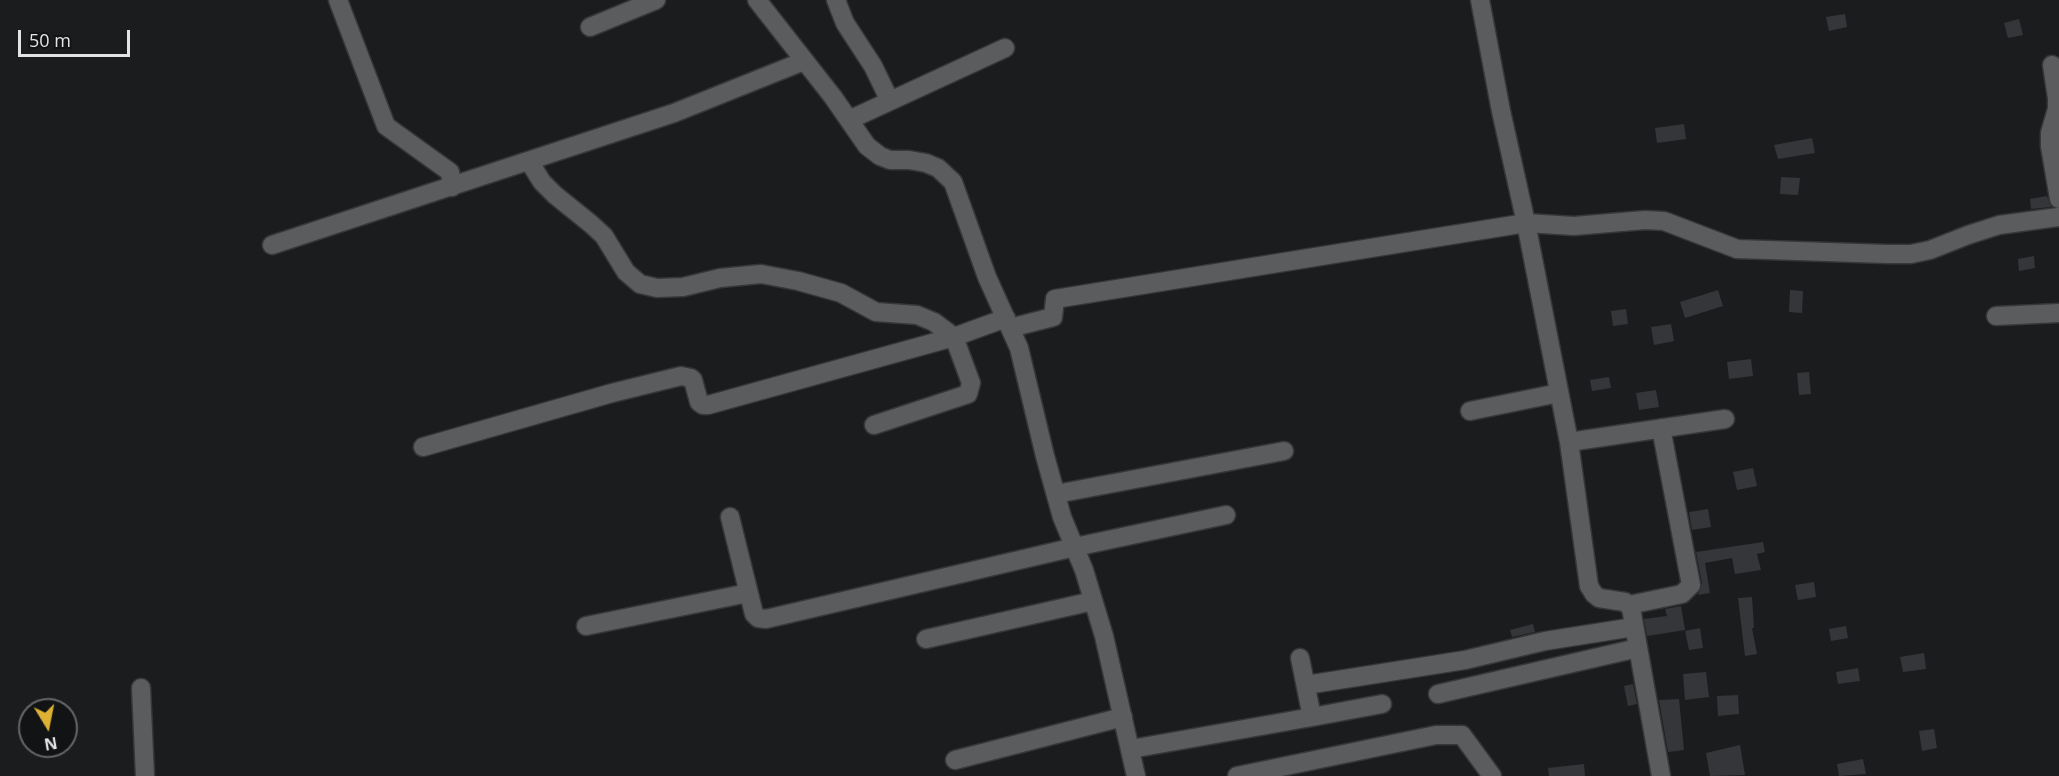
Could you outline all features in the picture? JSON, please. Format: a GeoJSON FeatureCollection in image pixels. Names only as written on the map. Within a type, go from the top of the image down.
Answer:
{"type":"FeatureCollection","features":[{"type":"Feature","properties":{"kind":"street"},"geometry":{"type":"LineString","coordinates":[[338,0],[386,126],[450,172],[452,187]]}},
{"type":"Feature","properties":{"kind":"street"},"geometry":{"type":"LineString","coordinates":[[590,27],[656,0]]}},
{"type":"Feature","properties":{"kind":"street"},"geometry":{"type":"LineString","coordinates":[[757,0],[867,146],[890,160],[926,163],[947,175],[953,182],[987,277],[1019,348],[1062,517],[1075,547],[1104,636],[1136,776]]}},
{"type":"Feature","properties":{"kind":"street"},"geometry":{"type":"LineString","coordinates":[[836,0],[846,23],[873,66],[890,101]]}},
{"type":"Feature","properties":{"kind":"street"},"geometry":{"type":"LineString","coordinates":[[1480,0],[1569,442],[1590,586],[1599,598],[1625,602],[1629,605],[1682,594],[1690,585],[1691,579],[1661,428]]}},
{"type":"Feature","properties":{"kind":"street"},"geometry":{"type":"LineString","coordinates":[[849,120],[1005,48]]}},
{"type":"Feature","properties":{"kind":"street"},"geometry":{"type":"LineString","coordinates":[[272,244],[674,113],[804,61]]}},
{"type":"Feature","properties":{"kind":"street"},"geometry":{"type":"LineString","coordinates":[[2052,65],[2057,109],[2050,133],[2050,146],[2059,199]]}},
{"type":"Feature","properties":{"kind":"street"},"geometry":{"type":"LineString","coordinates":[[529,162],[542,182],[555,195],[604,236],[626,272],[640,284],[657,288],[682,287],[720,278],[761,274],[798,280],[841,293],[876,312],[888,315],[917,315],[934,322],[954,336],[971,383],[968,394],[874,425]]}},
{"type":"Feature","properties":{"kind":"street"},"geometry":{"type":"LineString","coordinates":[[423,447],[612,393],[681,376],[691,378],[699,402],[708,405],[954,336],[1008,323],[1053,317],[1055,299],[1526,223],[1574,226],[1645,220],[1664,221],[1737,249],[1903,254],[1930,250],[1999,225],[2059,217]]}},
{"type":"Feature","properties":{"kind":"street"},"geometry":{"type":"LineString","coordinates":[[1996,316],[2059,313]]}},
{"type":"Feature","properties":{"kind":"street"},"geometry":{"type":"LineString","coordinates":[[1470,411],[1559,393]]}},
{"type":"Feature","properties":{"kind":"street"},"geometry":{"type":"LineString","coordinates":[[1569,442],[1725,419]]}},
{"type":"Feature","properties":{"kind":"street"},"geometry":{"type":"LineString","coordinates":[[1056,494],[1284,451]]}},
{"type":"Feature","properties":{"kind":"street"},"geometry":{"type":"LineString","coordinates":[[730,517],[754,614],[758,618],[766,619],[1075,547],[1226,515]]}},
{"type":"Feature","properties":{"kind":"street"},"geometry":{"type":"LineString","coordinates":[[586,626],[748,593]]}},
{"type":"Feature","properties":{"kind":"street"},"geometry":{"type":"LineString","coordinates":[[926,639],[1093,601]]}},
{"type":"Feature","properties":{"kind":"street"},"geometry":{"type":"LineString","coordinates":[[1629,605],[1661,776]]}},
{"type":"Feature","properties":{"kind":"street"},"geometry":{"type":"LineString","coordinates":[[1306,685],[1465,660],[1545,641],[1634,627]]}},
{"type":"Feature","properties":{"kind":"street"},"geometry":{"type":"LineString","coordinates":[[1438,694],[1638,648]]}},
{"type":"Feature","properties":{"kind":"street"},"geometry":{"type":"LineString","coordinates":[[1300,658],[1312,717]]}},
{"type":"Feature","properties":{"kind":"street"},"geometry":{"type":"LineString","coordinates":[[141,688],[145,776]]}},
{"type":"Feature","properties":{"kind":"street"},"geometry":{"type":"LineString","coordinates":[[1131,749],[1382,704]]}},
{"type":"Feature","properties":{"kind":"street"},"geometry":{"type":"LineString","coordinates":[[955,760],[1123,717]]}},
{"type":"Feature","properties":{"kind":"street"},"geometry":{"type":"LineString","coordinates":[[1237,776],[1436,735],[1462,735],[1492,776]]}},
{"type":"Feature","properties":{"kind":"building"},"geometry":{"type":"Polygon","coordinates":[[[1845,14],[1847,27],[1829,31],[1826,17],[1845,14]]]}},
{"type":"Feature","properties":{"kind":"building"},"geometry":{"type":"Polygon","coordinates":[[[2019,19],[2023,35],[2008,38],[2004,23],[2019,19]]]}},
{"type":"Feature","properties":{"kind":"building"},"geometry":{"type":"Polygon","coordinates":[[[1684,124],[1686,139],[1657,143],[1655,128],[1684,124]]]}},
{"type":"Feature","properties":{"kind":"building"},"geometry":{"type":"Polygon","coordinates":[[[1812,138],[1815,153],[1778,159],[1774,145],[1812,138]]]}},
{"type":"Feature","properties":{"kind":"building"},"geometry":{"type":"Polygon","coordinates":[[[1781,177],[1800,178],[1798,195],[1780,194],[1781,177]]]}},
{"type":"Feature","properties":{"kind":"building"},"geometry":{"type":"Polygon","coordinates":[[[2047,196],[2051,207],[2031,209],[2030,199],[2047,196]]]}},
{"type":"Feature","properties":{"kind":"building"},"geometry":{"type":"Polygon","coordinates":[[[2034,256],[2035,268],[2019,271],[2018,259],[2034,256]]]}},
{"type":"Feature","properties":{"kind":"building"},"geometry":{"type":"Polygon","coordinates":[[[1718,290],[1723,306],[1685,318],[1680,302],[1718,290]]]}},
{"type":"Feature","properties":{"kind":"building"},"geometry":{"type":"Polygon","coordinates":[[[1790,290],[1803,291],[1802,313],[1789,312],[1790,290]]]}},
{"type":"Feature","properties":{"kind":"building"},"geometry":{"type":"Polygon","coordinates":[[[1626,309],[1628,324],[1613,326],[1611,311],[1626,309]]]}},
{"type":"Feature","properties":{"kind":"building"},"geometry":{"type":"Polygon","coordinates":[[[1671,324],[1674,341],[1654,345],[1651,327],[1671,324]]]}},
{"type":"Feature","properties":{"kind":"building"},"geometry":{"type":"Polygon","coordinates":[[[1751,359],[1753,376],[1729,379],[1727,362],[1751,359]]]}},
{"type":"Feature","properties":{"kind":"building"},"geometry":{"type":"Polygon","coordinates":[[[1809,372],[1811,394],[1799,395],[1797,373],[1809,372]]]}},
{"type":"Feature","properties":{"kind":"building"},"geometry":{"type":"Polygon","coordinates":[[[1609,377],[1611,388],[1592,391],[1590,380],[1609,377]]]}},
{"type":"Feature","properties":{"kind":"building"},"geometry":{"type":"Polygon","coordinates":[[[1656,390],[1659,407],[1639,410],[1636,393],[1656,390]]]}},
{"type":"Feature","properties":{"kind":"building"},"geometry":{"type":"Polygon","coordinates":[[[1753,468],[1757,486],[1737,490],[1733,472],[1753,468]]]}},
{"type":"Feature","properties":{"kind":"building"},"geometry":{"type":"Polygon","coordinates":[[[1708,509],[1711,527],[1692,530],[1689,512],[1708,509]]]}},
{"type":"Feature","properties":{"kind":"building"},"geometry":{"type":"Polygon","coordinates":[[[1763,542],[1765,552],[1757,554],[1761,570],[1735,574],[1732,558],[1705,563],[1710,593],[1698,595],[1702,583],[1696,552],[1763,542]]]}},
{"type":"Feature","properties":{"kind":"building"},"geometry":{"type":"Polygon","coordinates":[[[1814,582],[1816,597],[1798,600],[1795,585],[1814,582]]]}},
{"type":"Feature","properties":{"kind":"building"},"geometry":{"type":"Polygon","coordinates":[[[1752,597],[1754,628],[1752,628],[1757,654],[1745,656],[1738,598],[1752,597]]]}},
{"type":"Feature","properties":{"kind":"building"},"geometry":{"type":"Polygon","coordinates":[[[1681,606],[1685,630],[1647,636],[1644,619],[1667,616],[1665,609],[1681,606]]]}},
{"type":"Feature","properties":{"kind":"building"},"geometry":{"type":"Polygon","coordinates":[[[1533,624],[1535,632],[1512,637],[1510,630],[1533,624]]]}},
{"type":"Feature","properties":{"kind":"building"},"geometry":{"type":"Polygon","coordinates":[[[1846,626],[1848,638],[1831,641],[1829,629],[1846,626]]]}},
{"type":"Feature","properties":{"kind":"building"},"geometry":{"type":"Polygon","coordinates":[[[1700,628],[1703,648],[1689,650],[1685,631],[1700,628]]]}},
{"type":"Feature","properties":{"kind":"building"},"geometry":{"type":"Polygon","coordinates":[[[1924,653],[1926,669],[1903,672],[1900,657],[1924,653]]]}},
{"type":"Feature","properties":{"kind":"building"},"geometry":{"type":"Polygon","coordinates":[[[1858,668],[1860,681],[1838,684],[1836,672],[1858,668]]]}},
{"type":"Feature","properties":{"kind":"building"},"geometry":{"type":"Polygon","coordinates":[[[1706,672],[1709,697],[1685,700],[1683,674],[1706,672]]]}},
{"type":"Feature","properties":{"kind":"building"},"geometry":{"type":"Polygon","coordinates":[[[1633,684],[1637,704],[1628,706],[1624,686],[1633,684]]]}},
{"type":"Feature","properties":{"kind":"building"},"geometry":{"type":"Polygon","coordinates":[[[1738,695],[1739,714],[1718,716],[1717,696],[1738,695]]]}},
{"type":"Feature","properties":{"kind":"building"},"geometry":{"type":"Polygon","coordinates":[[[1679,699],[1684,750],[1668,752],[1659,700],[1679,699]]]}},
{"type":"Feature","properties":{"kind":"building"},"geometry":{"type":"Polygon","coordinates":[[[1934,729],[1937,748],[1922,751],[1919,731],[1934,729]]]}},
{"type":"Feature","properties":{"kind":"building"},"geometry":{"type":"Polygon","coordinates":[[[1740,745],[1745,775],[1710,776],[1706,753],[1740,745]]]}},
{"type":"Feature","properties":{"kind":"building"},"geometry":{"type":"Polygon","coordinates":[[[1863,759],[1866,774],[1839,776],[1837,764],[1863,759]]]}},
{"type":"Feature","properties":{"kind":"building"},"geometry":{"type":"Polygon","coordinates":[[[1584,764],[1585,776],[1549,776],[1548,768],[1584,764]]]}}]}
